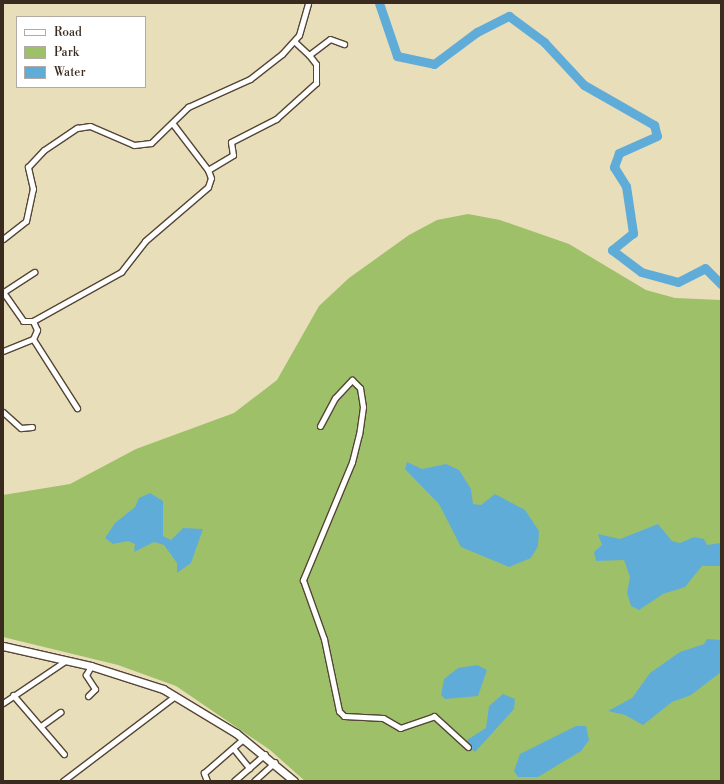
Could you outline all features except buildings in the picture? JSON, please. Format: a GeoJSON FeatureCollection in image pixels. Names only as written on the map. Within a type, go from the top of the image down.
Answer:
{"type":"FeatureCollection","features":[{"type":"Feature","properties":{"kind":"street"},"geometry":{"type":"LineString","coordinates":[[3,239],[26,221],[33,189],[28,167],[44,150],[77,128],[90,126],[141,146],[173,124],[188,107],[259,73],[295,42],[308,3]]}},
{"type":"Feature","properties":{"kind":"street"},"geometry":{"type":"LineString","coordinates":[[309,55],[330,39],[344,44]]}},
{"type":"Feature","properties":{"kind":"street"},"geometry":{"type":"LineString","coordinates":[[208,170],[233,154],[231,142],[276,119],[316,83],[316,64],[295,42]]}},
{"type":"Feature","properties":{"kind":"street"},"geometry":{"type":"LineString","coordinates":[[34,272],[4,292],[23,321],[33,321],[121,272],[145,240],[208,187],[211,178],[208,170],[173,124]]}},
{"type":"Feature","properties":{"kind":"street"},"geometry":{"type":"LineString","coordinates":[[3,350],[33,339],[37,330],[33,321]]}},
{"type":"Feature","properties":{"kind":"street"},"geometry":{"type":"LineString","coordinates":[[33,339],[77,408]]}},
{"type":"Feature","properties":{"kind":"street"},"geometry":{"type":"LineString","coordinates":[[320,426],[335,398],[352,380],[360,388],[363,407],[359,434],[352,462],[303,580],[326,646],[339,711],[344,716],[383,718],[400,728],[434,716],[468,747]]}},
{"type":"Feature","properties":{"kind":"street"},"geometry":{"type":"LineString","coordinates":[[3,412],[21,428],[32,427]]}},
{"type":"Feature","properties":{"kind":"street"},"geometry":{"type":"LineString","coordinates":[[3,646],[91,666],[142,681],[175,696],[265,754],[275,762],[291,780]]}},
{"type":"Feature","properties":{"kind":"street"},"geometry":{"type":"LineString","coordinates":[[3,703],[65,661]]}},
{"type":"Feature","properties":{"kind":"street"},"geometry":{"type":"LineString","coordinates":[[88,696],[95,689],[86,675],[91,666]]}},
{"type":"Feature","properties":{"kind":"street"},"geometry":{"type":"LineString","coordinates":[[13,695],[64,754]]}},
{"type":"Feature","properties":{"kind":"street"},"geometry":{"type":"LineString","coordinates":[[63,781],[175,696]]}},
{"type":"Feature","properties":{"kind":"street"},"geometry":{"type":"LineString","coordinates":[[41,726],[60,712]]}},
{"type":"Feature","properties":{"kind":"street"},"geometry":{"type":"LineString","coordinates":[[207,781],[204,773],[243,739]]}},
{"type":"Feature","properties":{"kind":"street"},"geometry":{"type":"LineString","coordinates":[[233,748],[249,768]]}},
{"type":"Feature","properties":{"kind":"street"},"geometry":{"type":"LineString","coordinates":[[234,781],[265,754]]}},
{"type":"Feature","properties":{"kind":"street"},"geometry":{"type":"LineString","coordinates":[[254,781],[275,762]]}},
{"type":"Feature","properties":{"kind":"green space"},"geometry":{"type":"Polygon","coordinates":[[[468,214],[500,220],[569,244],[646,290],[675,298],[721,300],[721,781],[305,781],[270,750],[176,686],[118,665],[3,637],[3,495],[70,484],[136,449],[234,413],[277,380],[319,306],[349,278],[409,235],[437,220],[468,214]]]}},
{"type":"Feature","properties":{"kind":"water"},"geometry":{"type":"Polygon","coordinates":[[[407,462],[422,469],[446,464],[459,470],[471,489],[473,504],[481,505],[495,494],[525,510],[539,531],[538,546],[531,558],[509,567],[461,547],[439,504],[405,469],[407,462]]]}},
{"type":"Feature","properties":{"kind":"water"},"geometry":{"type":"Polygon","coordinates":[[[150,493],[163,501],[163,536],[171,540],[183,528],[203,529],[191,563],[177,573],[177,563],[164,545],[154,542],[134,552],[135,544],[128,541],[113,544],[105,538],[115,523],[135,507],[139,498],[150,493]]]}},
{"type":"Feature","properties":{"kind":"water"},"geometry":{"type":"Polygon","coordinates":[[[658,524],[672,541],[680,543],[694,537],[704,539],[707,545],[721,543],[721,566],[702,566],[685,587],[663,594],[639,610],[631,606],[627,593],[630,577],[624,560],[596,561],[594,552],[602,545],[598,534],[620,539],[658,524]]]}},
{"type":"Feature","properties":{"kind":"water"},"geometry":{"type":"Polygon","coordinates":[[[707,639],[721,640],[721,672],[691,695],[672,702],[643,725],[625,715],[608,711],[632,698],[650,673],[680,652],[704,644],[707,639]]]}},
{"type":"Feature","properties":{"kind":"water"},"geometry":{"type":"Polygon","coordinates":[[[477,665],[487,670],[478,696],[445,699],[441,695],[444,679],[458,668],[477,665]]]}},
{"type":"Feature","properties":{"kind":"water"},"geometry":{"type":"Polygon","coordinates":[[[503,694],[515,699],[514,709],[475,752],[466,744],[467,740],[486,728],[489,706],[503,694]]]}},
{"type":"Feature","properties":{"kind":"water"},"geometry":{"type":"Polygon","coordinates":[[[576,726],[586,726],[589,740],[581,751],[538,777],[518,777],[514,771],[520,754],[576,726]]]}},
{"type":"Feature","properties":{"kind":"waterway"},"geometry":{"type":"LineString","coordinates":[[379,3],[397,56],[434,64],[477,32],[509,16],[544,42],[584,85],[654,125],[657,136],[619,153],[614,167],[626,186],[633,233],[612,250],[641,272],[678,282],[705,268],[721,284]]}}]}
